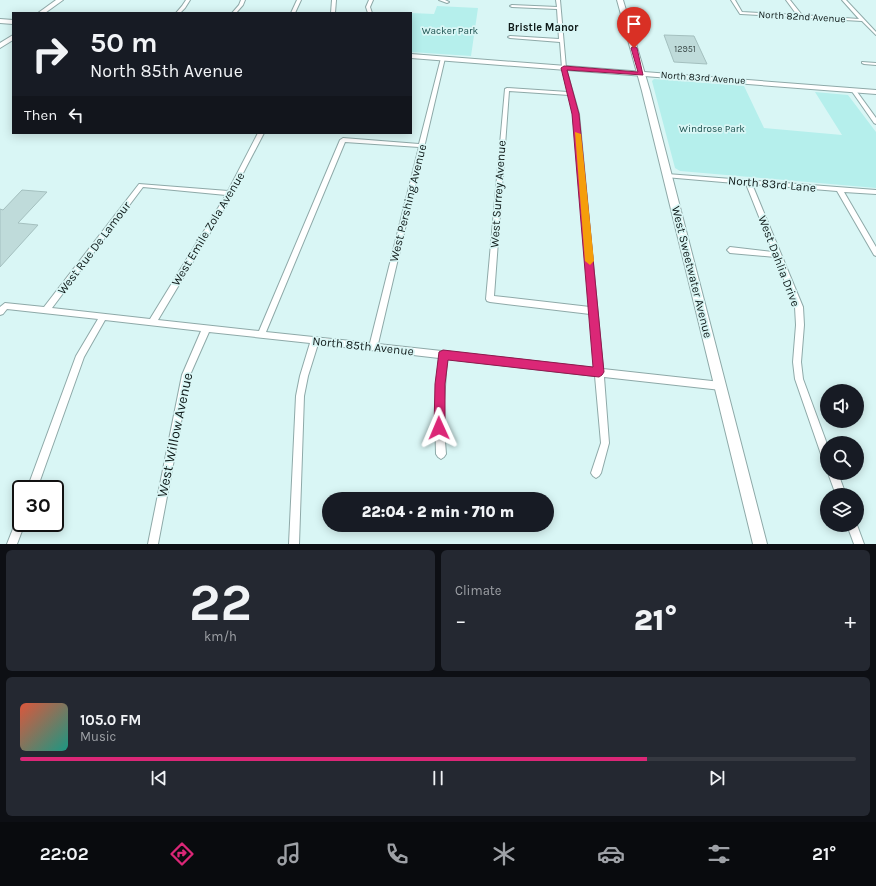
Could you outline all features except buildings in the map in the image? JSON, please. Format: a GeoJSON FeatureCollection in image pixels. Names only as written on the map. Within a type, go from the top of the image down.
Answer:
{"type":"FeatureCollection","features":[{"type":"Feature","properties":{"kind":"main road"},"geometry":{"type":"LineString","coordinates":[[0,21],[12,22]]}},
{"type":"Feature","properties":{"kind":"main road"},"geometry":{"type":"LineString","coordinates":[[0,26],[12,27]]}},
{"type":"Feature","properties":{"kind":"main road","name":"North 83rd Avenue"},"geometry":{"type":"LineString","coordinates":[[412,56],[876,92]]}},
{"type":"Feature","properties":{"kind":"street"},"geometry":{"type":"LineString","coordinates":[[42,12],[60,0]]}},
{"type":"Feature","properties":{"kind":"street"},"geometry":{"type":"LineString","coordinates":[[179,12],[188,0]]}},
{"type":"Feature","properties":{"kind":"street"},"geometry":{"type":"LineString","coordinates":[[235,12],[243,0]]}},
{"type":"Feature","properties":{"kind":"street"},"geometry":{"type":"LineString","coordinates":[[293,12],[299,0]]}},
{"type":"Feature","properties":{"kind":"street"},"geometry":{"type":"LineString","coordinates":[[333,12],[334,0]]}},
{"type":"Feature","properties":{"kind":"street"},"geometry":{"type":"LineString","coordinates":[[370,12],[368,7],[371,0]]}},
{"type":"Feature","properties":{"kind":"street"},"geometry":{"type":"LineString","coordinates":[[441,0],[447,2]]}},
{"type":"Feature","properties":{"kind":"street"},"geometry":{"type":"LineString","coordinates":[[558,0],[564,68],[576,114],[599,372],[604,443],[596,473]]}},
{"type":"Feature","properties":{"kind":"street","name":"West Sweetwater Avenue"},"geometry":{"type":"LineString","coordinates":[[620,0],[641,74],[760,544]]}},
{"type":"Feature","properties":{"kind":"street","name":"North 82nd Avenue"},"geometry":{"type":"LineString","coordinates":[[733,0],[742,13],[863,20]]}},
{"type":"Feature","properties":{"kind":"street"},"geometry":{"type":"LineString","coordinates":[[788,0],[801,16]]}},
{"type":"Feature","properties":{"kind":"street"},"geometry":{"type":"LineString","coordinates":[[844,0],[876,34]]}},
{"type":"Feature","properties":{"kind":"street"},"geometry":{"type":"LineString","coordinates":[[512,6],[559,8]]}},
{"type":"Feature","properties":{"kind":"street"},"geometry":{"type":"LineString","coordinates":[[0,38],[12,31]]}},
{"type":"Feature","properties":{"kind":"street"},"geometry":{"type":"LineString","coordinates":[[510,37],[562,41]]}},
{"type":"Feature","properties":{"kind":"street"},"geometry":{"type":"LineString","coordinates":[[0,46],[12,38]]}},
{"type":"Feature","properties":{"kind":"street","name":"West Pershing Avenue"},"geometry":{"type":"LineString","coordinates":[[373,347],[443,58]]}},
{"type":"Feature","properties":{"kind":"street"},"geometry":{"type":"LineString","coordinates":[[864,63],[876,64]]}},
{"type":"Feature","properties":{"kind":"street","name":"West Surrey Avenue"},"geometry":{"type":"LineString","coordinates":[[570,94],[507,89],[490,299],[594,312]]}},
{"type":"Feature","properties":{"kind":"street"},"geometry":{"type":"LineString","coordinates":[[853,90],[876,121]]}},
{"type":"Feature","properties":{"kind":"street","name":"West Emile Zola Avenue"},"geometry":{"type":"LineString","coordinates":[[152,323],[229,193],[260,134]]}},
{"type":"Feature","properties":{"kind":"street"},"geometry":{"type":"LineString","coordinates":[[261,335],[343,140],[422,146]]}},
{"type":"Feature","properties":{"kind":"street","name":"North 83rd Lane"},"geometry":{"type":"LineString","coordinates":[[667,176],[876,192]]}},
{"type":"Feature","properties":{"kind":"street","name":"West Dahlia Drive"},"geometry":{"type":"LineString","coordinates":[[748,182],[799,307],[800,325],[797,362],[799,379],[820,438]]}},
{"type":"Feature","properties":{"kind":"street","name":"West Rue De Lamour"},"geometry":{"type":"LineString","coordinates":[[46,311],[141,185],[229,193]]}},
{"type":"Feature","properties":{"kind":"street"},"geometry":{"type":"LineString","coordinates":[[840,189],[876,253]]}},
{"type":"Feature","properties":{"kind":"street"},"geometry":{"type":"LineString","coordinates":[[730,250],[778,255]]}},
{"type":"Feature","properties":{"kind":"street","name":"North 85th Avenue"},"geometry":{"type":"LineString","coordinates":[[2,309],[46,311],[103,317],[721,386]]}},
{"type":"Feature","properties":{"kind":"street"},"geometry":{"type":"LineString","coordinates":[[35,480],[80,356],[103,317]]}},
{"type":"Feature","properties":{"kind":"street","name":"West Willow Avenue"},"geometry":{"type":"LineString","coordinates":[[153,544],[186,375],[206,329]]}},
{"type":"Feature","properties":{"kind":"street"},"geometry":{"type":"LineString","coordinates":[[294,544],[299,408],[304,376],[315,341]]}},
{"type":"Feature","properties":{"kind":"street"},"geometry":{"type":"LineString","coordinates":[[441,454],[439,415],[443,355]]}},
{"type":"Feature","properties":{"kind":"street"},"geometry":{"type":"LineString","coordinates":[[12,544],[16,532]]}},
{"type":"Feature","properties":{"kind":"street"},"geometry":{"type":"LineString","coordinates":[[855,532],[859,544]]}},
{"type":"Feature","properties":{"kind":"green space","name":"Wacker Park"},"geometry":{"type":"Polygon","coordinates":[[[437,6],[478,8],[471,56],[412,52],[412,13],[434,14],[437,6]]]}},
{"type":"Feature","properties":{"kind":"green space","name":"Windrose Park"},"geometry":{"type":"Polygon","coordinates":[[[654,79],[744,86],[764,128],[842,135],[815,92],[848,95],[876,132],[876,188],[680,171],[675,168],[652,81],[654,79]]]}},
{"type":"Feature","properties":{"kind":"slow traffic"},"geometry":{"type":"LineString","coordinates":[[578,134],[590,261]]}},
{"type":"Feature","properties":{"kind":"district","name":"Bristle Manor"},"geometry":{"type":"Point","coordinates":[543,27]}},
{"type":"Feature","properties":{"kind":"route"},"geometry":{"type":"LineString","coordinates":[[439,428],[440,384],[443,355],[599,372],[576,114],[564,68],[641,74],[634,48]]}}]}
